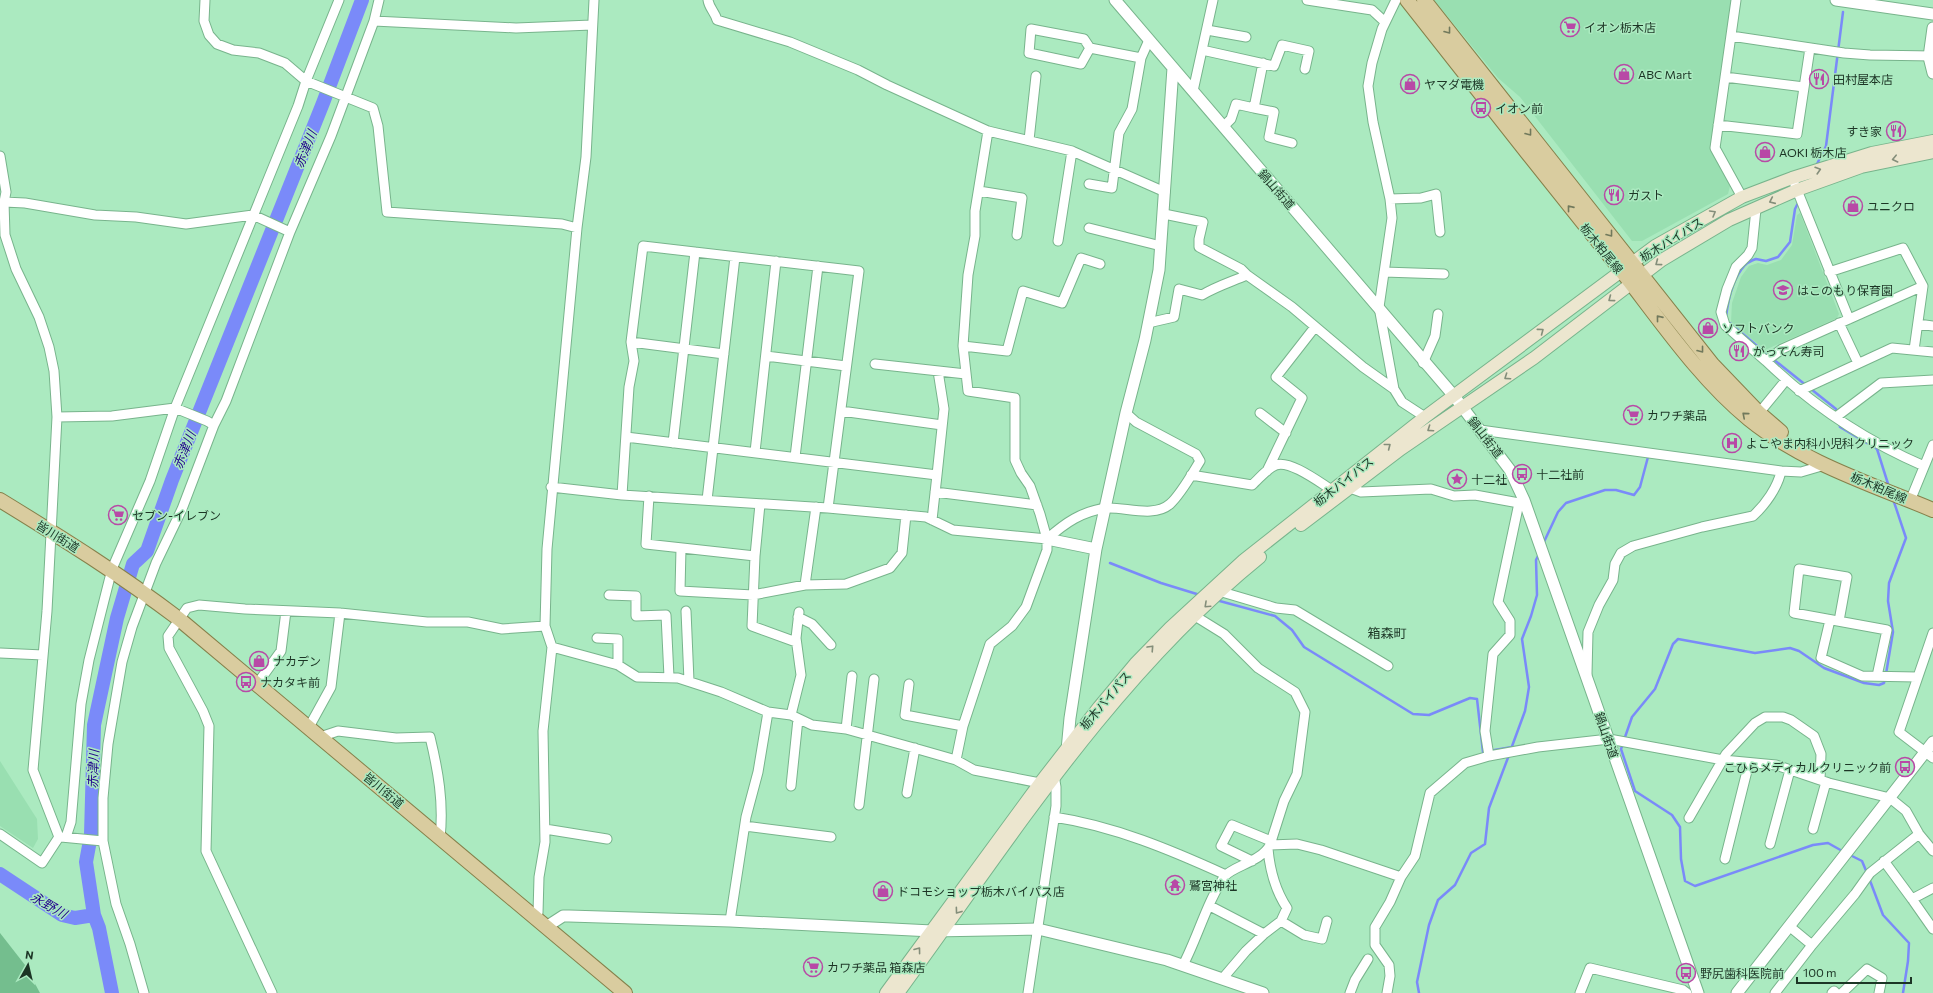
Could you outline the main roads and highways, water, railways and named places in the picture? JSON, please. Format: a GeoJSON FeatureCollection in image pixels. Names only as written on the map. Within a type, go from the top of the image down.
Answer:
{"type":"FeatureCollection","features":[{"type":"Feature","properties":{"kind":"main road","name":"栃木粕尾線"},"geometry":{"type":"LineString","coordinates":[[1407,0],[1553,188],[1627,267]]}},
{"type":"Feature","properties":{"kind":"main road","name":"栃木粕尾線"},"geometry":{"type":"LineString","coordinates":[[1424,0],[1637,280],[1702,372],[1732,404],[1774,437],[1798,452],[1825,465],[1933,510]]}},
{"type":"Feature","properties":{"kind":"main road","name":"栃木バイパス"},"geometry":{"type":"LineString","coordinates":[[886,993],[938,931],[1053,772],[1068,745],[1135,664],[1175,623],[1244,560],[1425,417],[1655,246],[1742,197],[1792,178],[1872,153],[1933,141]]}},
{"type":"Feature","properties":{"kind":"main road","name":"栃木バイパス"},"geometry":{"type":"LineString","coordinates":[[898,993],[938,931],[1040,783],[1065,763],[1142,670],[1195,616],[1285,537],[1401,449],[1534,358],[1662,260],[1729,220],[1797,190],[1861,167],[1933,152]]}},
{"type":"Feature","properties":{"kind":"main road","name":"栃木粕尾線"},"geometry":{"type":"LineString","coordinates":[[1637,280],[1758,413],[1825,465]]}},
{"type":"Feature","properties":{"kind":"main road","name":"皆川街道"},"geometry":{"type":"LineString","coordinates":[[0,500],[114,571],[179,619],[624,993]]}},
{"type":"Feature","properties":{"kind":"waterway","name":"赤津川"},"geometry":{"type":"LineString","coordinates":[[112,993],[99,928],[94,915],[86,862],[91,835],[94,725],[117,618],[133,564],[147,551],[172,480],[323,103],[362,0]]}},
{"type":"Feature","properties":{"kind":"waterway"},"geometry":{"type":"LineString","coordinates":[[1816,166],[1826,146],[1843,12]]}},
{"type":"Feature","properties":{"kind":"waterway"},"geometry":{"type":"LineString","coordinates":[[1726,317],[1734,283],[1745,265],[1756,259],[1766,261],[1778,257],[1790,242],[1795,209],[1799,201]]}},
{"type":"Feature","properties":{"kind":"waterway"},"geometry":{"type":"LineString","coordinates":[[1730,323],[1769,356]]}},
{"type":"Feature","properties":{"kind":"waterway"},"geometry":{"type":"LineString","coordinates":[[1773,359],[1807,386]]}},
{"type":"Feature","properties":{"kind":"waterway"},"geometry":{"type":"LineString","coordinates":[[1811,389],[1836,409],[1837,414]]}},
{"type":"Feature","properties":{"kind":"waterway"},"geometry":{"type":"LineString","coordinates":[[1839,422],[1840,427],[1877,449],[1889,487]]}},
{"type":"Feature","properties":{"kind":"waterway"},"geometry":{"type":"LineString","coordinates":[[1543,544],[1558,512],[1566,503],[1605,490],[1616,490],[1634,495],[1640,487],[1648,457]]}},
{"type":"Feature","properties":{"kind":"waterway"},"geometry":{"type":"LineString","coordinates":[[1886,674],[1893,632],[1888,601],[1889,583],[1906,538],[1893,499]]}},
{"type":"Feature","properties":{"kind":"waterway"},"geometry":{"type":"LineString","coordinates":[[1511,749],[1525,711],[1529,687],[1522,639],[1537,595],[1536,560],[1539,554]]}},
{"type":"Feature","properties":{"kind":"waterway"},"geometry":{"type":"LineString","coordinates":[[1110,563],[1161,583],[1200,595]]}},
{"type":"Feature","properties":{"kind":"waterway"},"geometry":{"type":"LineString","coordinates":[[1216,600],[1275,616],[1292,630],[1304,647],[1413,714],[1429,715],[1470,698],[1477,699],[1483,752],[1512,747]]}},
{"type":"Feature","properties":{"kind":"waterway"},"geometry":{"type":"LineString","coordinates":[[1624,740],[1632,717],[1655,689],[1673,644],[1678,639],[1755,653],[1790,648],[1799,651],[1824,668],[1864,683],[1879,685],[1884,683],[1885,678]]}},
{"type":"Feature","properties":{"kind":"waterway"},"geometry":{"type":"LineString","coordinates":[[1623,744],[1621,749],[1635,791],[1672,815],[1680,827],[1681,859],[1685,881],[1695,886],[1813,845],[1828,843],[1844,852]]}},
{"type":"Feature","properties":{"kind":"waterway"},"geometry":{"type":"LineString","coordinates":[[1419,993],[1417,982],[1429,925],[1438,900],[1455,885],[1471,853],[1485,844],[1489,808],[1509,755]]}},
{"type":"Feature","properties":{"kind":"waterway"},"geometry":{"type":"LineString","coordinates":[[1848,854],[1862,861],[1867,873]]}},
{"type":"Feature","properties":{"kind":"waterway","name":"永野川"},"geometry":{"type":"LineString","coordinates":[[0,874],[62,915],[75,918],[94,915]]}},
{"type":"Feature","properties":{"kind":"waterway"},"geometry":{"type":"LineString","coordinates":[[1869,878],[1883,915],[1909,943],[1903,993]]}},
{"type":"Feature","properties":{"kind":"place","name":"イオン栃木店"},"geometry":{"type":"Point","coordinates":[1570,27]}},
{"type":"Feature","properties":{"kind":"place","name":"ABC Mart"},"geometry":{"type":"Point","coordinates":[1624,74]}},
{"type":"Feature","properties":{"kind":"place","name":"田村屋本店"},"geometry":{"type":"Point","coordinates":[1819,79]}},
{"type":"Feature","properties":{"kind":"place","name":"ヤマダ電機"},"geometry":{"type":"Point","coordinates":[1410,84]}},
{"type":"Feature","properties":{"kind":"place","name":"イオン前"},"geometry":{"type":"Point","coordinates":[1481,108]}},
{"type":"Feature","properties":{"kind":"place","name":"すき家"},"geometry":{"type":"Point","coordinates":[1896,131]}},
{"type":"Feature","properties":{"kind":"place","name":"AOKI 栃木店"},"geometry":{"type":"Point","coordinates":[1765,152]}},
{"type":"Feature","properties":{"kind":"place","name":"ガスト"},"geometry":{"type":"Point","coordinates":[1614,195]}},
{"type":"Feature","properties":{"kind":"place","name":"ユニクロ"},"geometry":{"type":"Point","coordinates":[1853,206]}},
{"type":"Feature","properties":{"kind":"place","name":"はこのもり保育園"},"geometry":{"type":"Point","coordinates":[1783,290]}},
{"type":"Feature","properties":{"kind":"place","name":"ソフトバンク"},"geometry":{"type":"Point","coordinates":[1708,328]}},
{"type":"Feature","properties":{"kind":"place","name":"がってん寿司"},"geometry":{"type":"Point","coordinates":[1739,351]}},
{"type":"Feature","properties":{"kind":"place","name":"カワチ薬品"},"geometry":{"type":"Point","coordinates":[1633,415]}},
{"type":"Feature","properties":{"kind":"place","name":"よこやま内科小児科クリニック"},"geometry":{"type":"Point","coordinates":[1732,443]}},
{"type":"Feature","properties":{"kind":"place","name":"十二社前"},"geometry":{"type":"Point","coordinates":[1522,474]}},
{"type":"Feature","properties":{"kind":"place","name":"十二社"},"geometry":{"type":"Point","coordinates":[1457,479]}},
{"type":"Feature","properties":{"kind":"place","name":"セブン-イレブン"},"geometry":{"type":"Point","coordinates":[118,515]}},
{"type":"Feature","properties":{"kind":"place","name":"ナカデン"},"geometry":{"type":"Point","coordinates":[259,661]}},
{"type":"Feature","properties":{"kind":"place","name":"ナカタキ前"},"geometry":{"type":"Point","coordinates":[246,682]}},
{"type":"Feature","properties":{"kind":"place","name":"こひらメディカルクリニック前"},"geometry":{"type":"Point","coordinates":[1905,767]}},
{"type":"Feature","properties":{"kind":"place","name":"鷲宮神社"},"geometry":{"type":"Point","coordinates":[1175,885]}},
{"type":"Feature","properties":{"kind":"place","name":"ドコモショップ栃木バイパス店"},"geometry":{"type":"Point","coordinates":[883,891]}},
{"type":"Feature","properties":{"kind":"place","name":"カワチ薬品 箱森店"},"geometry":{"type":"Point","coordinates":[813,967]}},
{"type":"Feature","properties":{"kind":"place","name":"野尻歯科医院前"},"geometry":{"type":"Point","coordinates":[1686,973]}},
{"type":"Feature","properties":{"kind":"district","name":"箱森町"},"geometry":{"type":"Point","coordinates":[1387,633]}}]}
